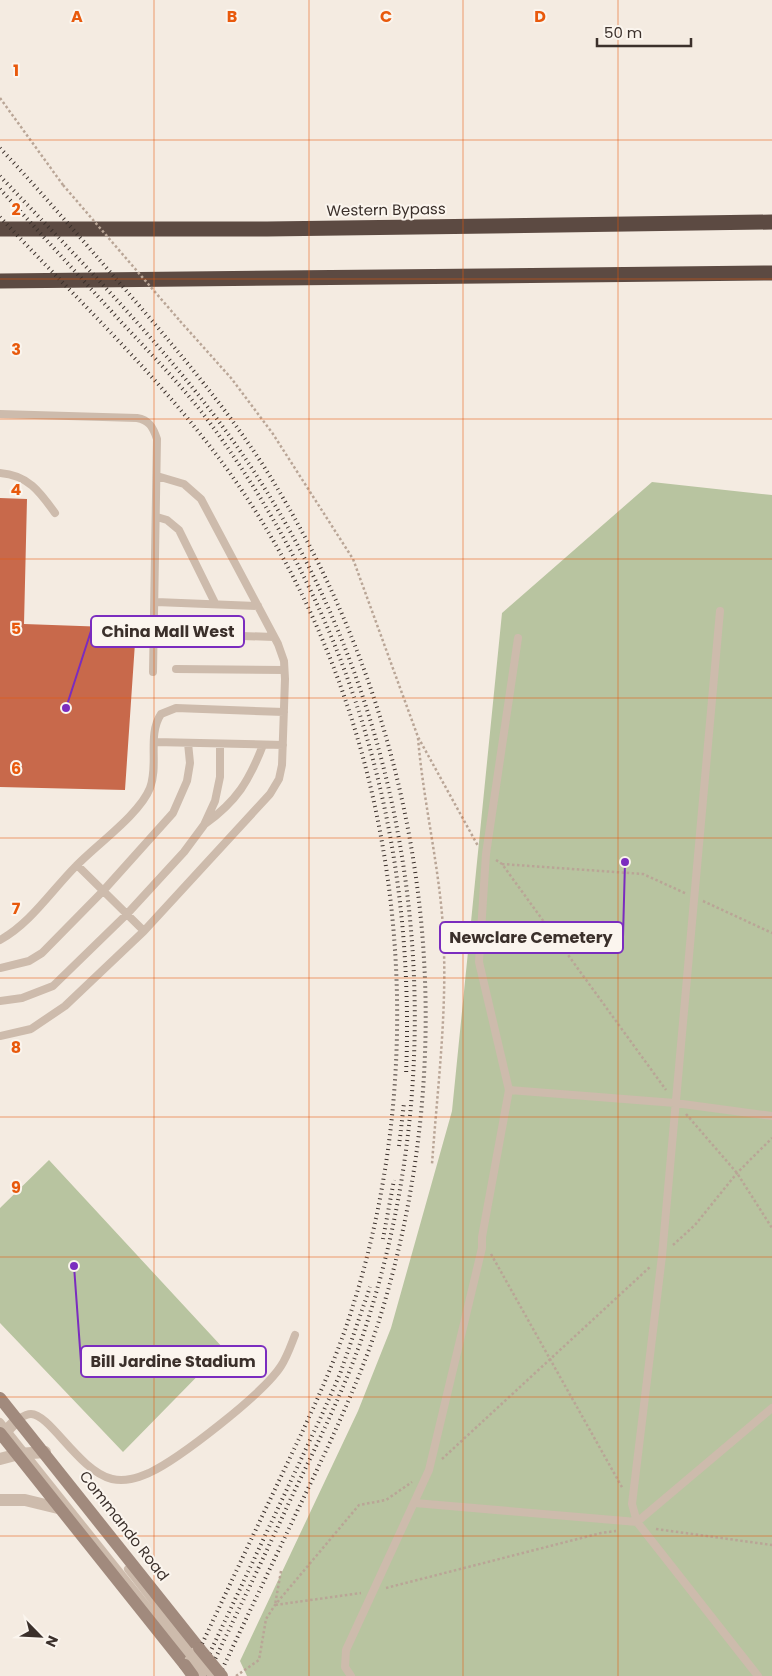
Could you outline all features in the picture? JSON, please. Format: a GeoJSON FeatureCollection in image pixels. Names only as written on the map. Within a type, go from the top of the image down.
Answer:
{"type":"FeatureCollection","features":[{"type":"Feature","properties":{"kind":"highway","name":"Western Bypass"},"geometry":{"type":"LineString","coordinates":[[0,229],[267,229],[772,222]]}},
{"type":"Feature","properties":{"kind":"highway"},"geometry":{"type":"LineString","coordinates":[[0,281],[772,272]]}},
{"type":"Feature","properties":{"kind":"main road","name":"Commando Road"},"geometry":{"type":"LineString","coordinates":[[0,1398],[6,1429],[32,1453],[192,1656],[194,1676]]}},
{"type":"Feature","properties":{"kind":"main road","name":"Commando Road"},"geometry":{"type":"LineString","coordinates":[[6,1429],[32,1453],[62,1509],[192,1656],[222,1676]]}},
{"type":"Feature","properties":{"kind":"street"},"geometry":{"type":"LineString","coordinates":[[0,1459],[32,1453]]}},
{"type":"Feature","properties":{"kind":"street"},"geometry":{"type":"LineString","coordinates":[[0,1500],[25,1500],[62,1509]]}},
{"type":"Feature","properties":{"kind":"lane"},"geometry":{"type":"LineString","coordinates":[[0,414],[143,419],[153,427],[157,439],[156,602],[153,672]]}},
{"type":"Feature","properties":{"kind":"lane"},"geometry":{"type":"LineString","coordinates":[[0,473],[22,478],[37,488],[55,513]]}},
{"type":"Feature","properties":{"kind":"lane"},"geometry":{"type":"LineString","coordinates":[[0,1036],[32,1029],[48,1020],[66,1006],[144,931],[270,794],[279,779],[283,745],[284,661],[274,637],[201,499],[184,484],[157,476]]}},
{"type":"Feature","properties":{"kind":"lane"},"geometry":{"type":"LineString","coordinates":[[157,517],[167,520],[179,530],[215,603]]}},
{"type":"Feature","properties":{"kind":"lane"},"geometry":{"type":"LineString","coordinates":[[156,602],[258,606]]}},
{"type":"Feature","properties":{"kind":"lane"},"geometry":{"type":"LineString","coordinates":[[720,612],[662,1256],[632,1504],[639,1525],[758,1676]]}},
{"type":"Feature","properties":{"kind":"lane"},"geometry":{"type":"LineString","coordinates":[[154,633],[274,637]]}},
{"type":"Feature","properties":{"kind":"lane"},"geometry":{"type":"LineString","coordinates":[[351,1676],[345,1667],[346,1650],[429,1470],[482,1248],[482,1237],[508,1090],[479,962],[486,854],[518,638]]}},
{"type":"Feature","properties":{"kind":"lane"},"geometry":{"type":"LineString","coordinates":[[176,669],[284,670]]}},
{"type":"Feature","properties":{"kind":"lane"},"geometry":{"type":"LineString","coordinates":[[0,940],[22,923],[145,798],[153,779],[157,719],[161,714],[176,708],[284,712]]}},
{"type":"Feature","properties":{"kind":"lane"},"geometry":{"type":"LineString","coordinates":[[155,742],[283,745]]}},
{"type":"Feature","properties":{"kind":"lane"},"geometry":{"type":"LineString","coordinates":[[0,968],[29,961],[42,953],[103,891],[173,812],[187,781],[190,763],[188,743]]}},
{"type":"Feature","properties":{"kind":"lane"},"geometry":{"type":"LineString","coordinates":[[0,1001],[22,998],[53,986],[127,914],[184,852],[204,825],[215,801],[220,777],[220,744]]}},
{"type":"Feature","properties":{"kind":"lane"},"geometry":{"type":"LineString","coordinates":[[204,825],[222,812],[240,793],[252,775],[263,745]]}},
{"type":"Feature","properties":{"kind":"lane"},"geometry":{"type":"LineString","coordinates":[[77,865],[144,931]]}},
{"type":"Feature","properties":{"kind":"lane"},"geometry":{"type":"LineString","coordinates":[[508,1090],[676,1102],[772,1116]]}},
{"type":"Feature","properties":{"kind":"lane"},"geometry":{"type":"LineString","coordinates":[[0,1406],[6,1429],[27,1414],[36,1415],[50,1425],[85,1465],[113,1479],[135,1478],[151,1472],[190,1446],[256,1394],[282,1366],[295,1335]]}},
{"type":"Feature","properties":{"kind":"lane"},"geometry":{"type":"LineString","coordinates":[[415,1502],[639,1525],[772,1408]]}},
{"type":"Feature","properties":{"kind":"lane"},"geometry":{"type":"LineString","coordinates":[[32,1453],[192,1656],[212,1676]]}},
{"type":"Feature","properties":{"kind":"lane"},"geometry":{"type":"LineString","coordinates":[[192,1656],[202,1676]]}},
{"type":"Feature","properties":{"kind":"path"},"geometry":{"type":"LineString","coordinates":[[0,98],[63,185],[231,378],[273,434],[353,559],[418,737],[476,844],[486,854],[502,864],[676,1102],[738,1172],[772,1228]]}},
{"type":"Feature","properties":{"kind":"path"},"geometry":{"type":"LineString","coordinates":[[418,737],[421,776],[432,832],[444,952],[443,1011],[432,1164]]}},
{"type":"Feature","properties":{"kind":"path"},"geometry":{"type":"LineString","coordinates":[[502,864],[644,874],[772,933]]}},
{"type":"Feature","properties":{"kind":"path"},"geometry":{"type":"LineString","coordinates":[[236,1676],[259,1660],[266,1619],[275,1605],[359,1505],[386,1500],[429,1470],[550,1361],[695,1225],[738,1172],[772,1138]]}},
{"type":"Feature","properties":{"kind":"path"},"geometry":{"type":"LineString","coordinates":[[482,1237],[632,1504]]}},
{"type":"Feature","properties":{"kind":"path"},"geometry":{"type":"LineString","coordinates":[[639,1525],[772,1545]]}},
{"type":"Feature","properties":{"kind":"path"},"geometry":{"type":"LineString","coordinates":[[275,1605],[374,1591],[600,1533],[617,1531]]}},
{"type":"Feature","properties":{"kind":"path"},"geometry":{"type":"LineString","coordinates":[[275,1605],[281,1570]]}},
{"type":"Feature","properties":{"kind":"green space"},"geometry":{"type":"Polygon","coordinates":[[[652,482],[772,495],[772,1676],[247,1676],[240,1661],[358,1411],[391,1328],[452,1111],[502,613],[652,482]]]}},
{"type":"Feature","properties":{"kind":"green space"},"geometry":{"type":"Polygon","coordinates":[[[49,1160],[224,1349],[123,1452],[0,1323],[0,1208],[49,1160]]]}},
{"type":"Feature","properties":{"kind":"building"},"geometry":{"type":"Polygon","coordinates":[[[0,498],[27,499],[24,624],[136,628],[125,790],[0,787],[0,498]]]}},
{"type":"Feature","properties":{"kind":"railway"},"geometry":{"type":"LineString","coordinates":[[0,148],[124,288],[213,395],[261,462],[318,561],[362,665],[395,772],[416,881],[425,992],[422,1104],[406,1216],[377,1327],[361,1371],[323,1457],[219,1676]]}},
{"type":"Feature","properties":{"kind":"railway"},"geometry":{"type":"LineString","coordinates":[[0,176],[132,317],[195,390],[251,467],[307,562],[351,663],[384,767],[405,875],[414,984],[412,1094],[398,1203],[371,1310],[346,1381],[207,1676]]}},
{"type":"Feature","properties":{"kind":"railway"},"geometry":{"type":"LineString","coordinates":[[0,189],[168,372],[200,410],[260,497],[302,574],[337,652],[365,733],[386,815],[400,900],[406,987],[406,1076]]}},
{"type":"Feature","properties":{"kind":"railway"},"geometry":{"type":"LineString","coordinates":[[0,217],[127,350],[188,419],[243,492],[297,584],[339,682],[370,785],[389,890],[397,997],[393,1104],[378,1209],[351,1312],[326,1378],[187,1676]]}},
{"type":"Feature","properties":{"kind":"railway"},"geometry":{"type":"LineString","coordinates":[[399,1146],[404,1103]]}},
{"type":"Feature","properties":{"kind":"railway"},"geometry":{"type":"LineString","coordinates":[[383,1239],[394,1180]]}},
{"type":"Feature","properties":{"kind":"railway"},"geometry":{"type":"LineString","coordinates":[[199,1676],[340,1374],[370,1287]]}},
{"type":"Feature","properties":{"kind":"place","name":"China Mall West"},"geometry":{"type":"Point","coordinates":[66,708]}},
{"type":"Feature","properties":{"kind":"place","name":"Newclare Cemetery"},"geometry":{"type":"Point","coordinates":[625,862]}},
{"type":"Feature","properties":{"kind":"place","name":"Bill Jardine Stadium"},"geometry":{"type":"Point","coordinates":[74,1266]}}]}
